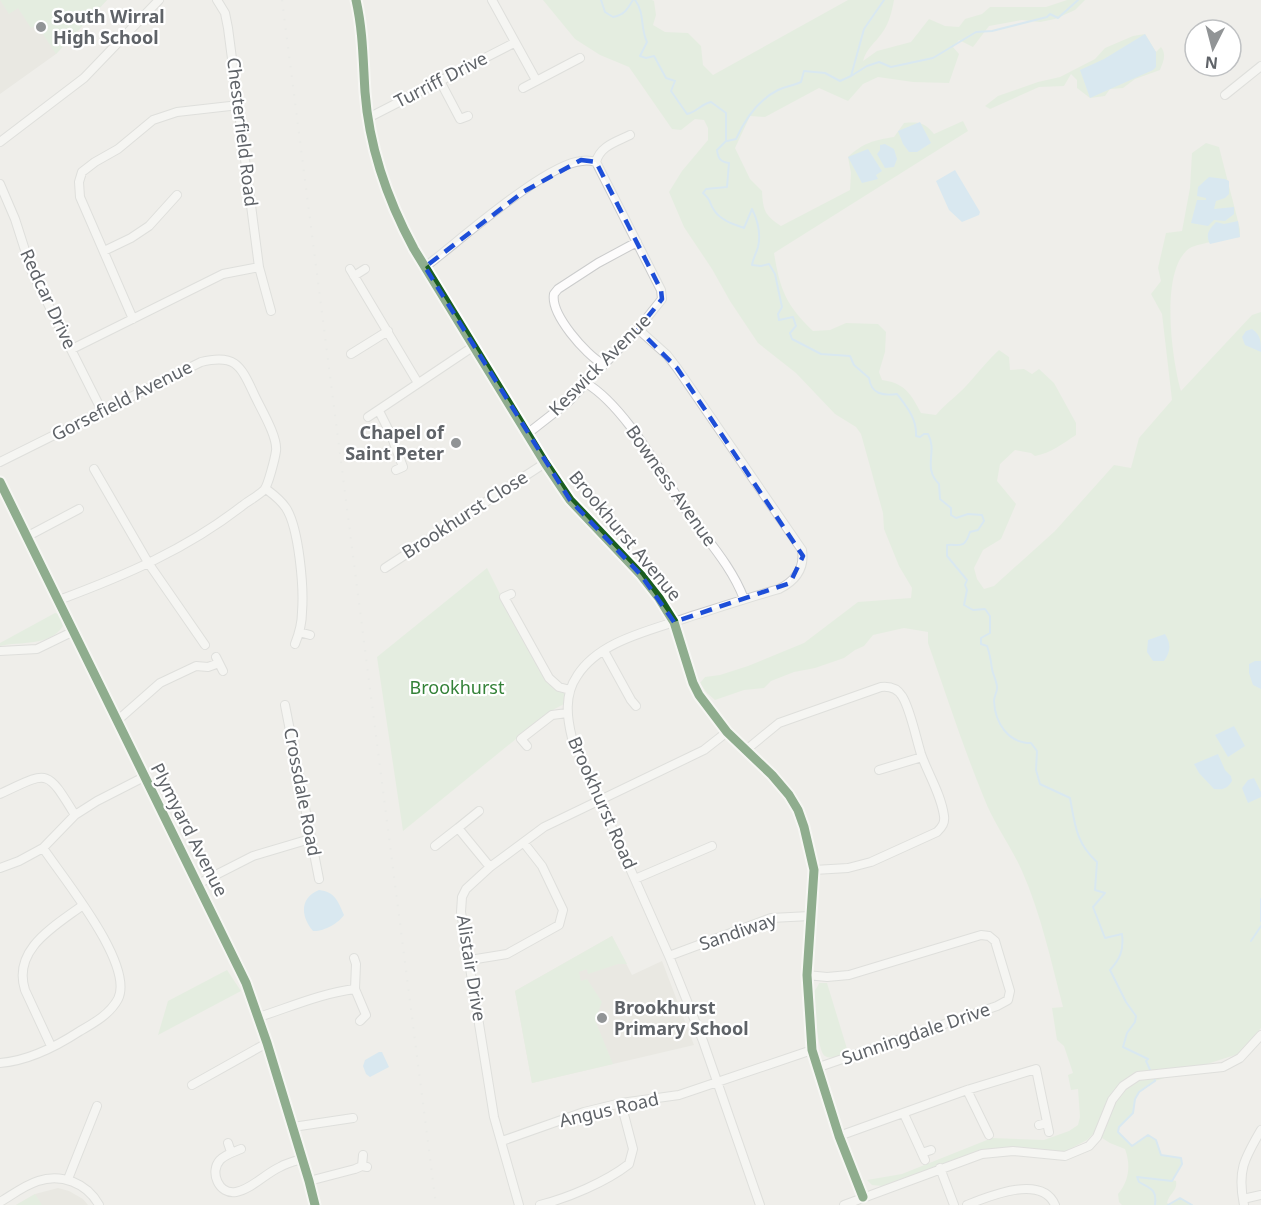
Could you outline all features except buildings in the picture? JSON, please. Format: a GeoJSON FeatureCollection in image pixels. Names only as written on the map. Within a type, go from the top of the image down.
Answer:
{"type":"FeatureCollection","features":[{"type":"Feature","properties":{"kind":"street"},"geometry":{"type":"LineString","coordinates":[[0,142],[84,78],[159,0]]}},
{"type":"Feature","properties":{"kind":"street","name":"Chesterfield Road"},"geometry":{"type":"LineString","coordinates":[[218,0],[225,14],[228,28],[259,267],[271,311]]}},
{"type":"Feature","properties":{"kind":"street","name":"Brookhurst Avenue"},"geometry":{"type":"LineString","coordinates":[[356,0],[363,28],[365,92],[376,154],[399,221],[545,463],[570,500],[659,598],[674,622],[699,695],[727,732],[778,782],[798,810],[814,870],[807,975],[812,1050],[839,1136],[863,1197]]}},
{"type":"Feature","properties":{"kind":"street"},"geometry":{"type":"LineString","coordinates":[[492,0],[536,80]]}},
{"type":"Feature","properties":{"kind":"street","name":"Turriff Drive"},"geometry":{"type":"LineString","coordinates":[[369,118],[514,43]]}},
{"type":"Feature","properties":{"kind":"street"},"geometry":{"type":"LineString","coordinates":[[523,88],[580,58]]}},
{"type":"Feature","properties":{"kind":"street"},"geometry":{"type":"LineString","coordinates":[[1225,95],[1261,66]]}},
{"type":"Feature","properties":{"kind":"street"},"geometry":{"type":"LineString","coordinates":[[440,81],[460,119]]}},
{"type":"Feature","properties":{"kind":"street"},"geometry":{"type":"LineString","coordinates":[[133,319],[80,197],[79,182],[82,172],[94,162],[118,149],[153,120],[177,112],[238,105]]}},
{"type":"Feature","properties":{"kind":"street"},"geometry":{"type":"LineString","coordinates":[[425,267],[485,219],[548,174],[581,160],[596,162],[598,154],[606,147],[630,135]]}},
{"type":"Feature","properties":{"kind":"street","name":"Keswick Avenue"},"geometry":{"type":"LineString","coordinates":[[528,434],[568,402],[638,329],[662,299],[661,290],[596,162]]}},
{"type":"Feature","properties":{"kind":"street","name":"Redcar Drive"},"geometry":{"type":"LineString","coordinates":[[0,184],[15,219],[32,272],[102,411]]}},
{"type":"Feature","properties":{"kind":"street"},"geometry":{"type":"LineString","coordinates":[[104,251],[150,226],[177,195]]}},
{"type":"Feature","properties":{"kind":"street"},"geometry":{"type":"LineString","coordinates":[[603,364],[593,359],[555,309],[554,294],[598,263],[637,242]]}},
{"type":"Feature","properties":{"kind":"street"},"geometry":{"type":"LineString","coordinates":[[72,349],[223,274],[259,267]]}},
{"type":"Feature","properties":{"kind":"street"},"geometry":{"type":"LineString","coordinates":[[365,269],[352,272],[418,383]]}},
{"type":"Feature","properties":{"kind":"street","name":"Brookhurst Road"},"geometry":{"type":"LineString","coordinates":[[638,329],[667,355],[677,368],[802,550],[800,569],[797,577],[790,583],[642,633],[604,651],[577,676],[570,690],[567,712],[572,738],[669,956],[703,1041],[760,1205]]}},
{"type":"Feature","properties":{"kind":"street"},"geometry":{"type":"LineString","coordinates":[[351,354],[388,331]]}},
{"type":"Feature","properties":{"kind":"street"},"geometry":{"type":"LineString","coordinates":[[368,417],[474,346]]}},
{"type":"Feature","properties":{"kind":"street","name":"Gorsefield Avenue"},"geometry":{"type":"LineString","coordinates":[[0,462],[201,362],[213,359],[230,361],[243,370],[274,437],[277,449],[266,489]]}},
{"type":"Feature","properties":{"kind":"street","name":"Bowness Avenue"},"geometry":{"type":"LineString","coordinates":[[586,382],[597,389],[623,417],[728,567],[744,599]]}},
{"type":"Feature","properties":{"kind":"street"},"geometry":{"type":"LineString","coordinates":[[379,411],[403,467],[396,470]]}},
{"type":"Feature","properties":{"kind":"street","name":"Brookhurst Close"},"geometry":{"type":"LineString","coordinates":[[385,568],[545,463]]}},
{"type":"Feature","properties":{"kind":"street"},"geometry":{"type":"LineString","coordinates":[[94,469],[149,564],[206,645]]}},
{"type":"Feature","properties":{"kind":"street","name":"Plymyard Avenue"},"geometry":{"type":"LineString","coordinates":[[0,482],[3,498],[28,536],[246,983],[259,1017],[315,1205]]}},
{"type":"Feature","properties":{"kind":"street"},"geometry":{"type":"LineString","coordinates":[[59,600],[127,575],[149,564],[214,527],[266,489],[279,498],[295,532],[303,601],[295,644]]}},
{"type":"Feature","properties":{"kind":"street"},"geometry":{"type":"LineString","coordinates":[[28,536],[79,509]]}},
{"type":"Feature","properties":{"kind":"street"},"geometry":{"type":"LineString","coordinates":[[511,594],[504,597],[549,678],[559,687],[570,690]]}},
{"type":"Feature","properties":{"kind":"street"},"geometry":{"type":"LineString","coordinates":[[0,651],[37,648],[74,631]]}},
{"type":"Feature","properties":{"kind":"street"},"geometry":{"type":"LineString","coordinates":[[299,632],[310,635]]}},
{"type":"Feature","properties":{"kind":"street"},"geometry":{"type":"LineString","coordinates":[[604,651],[631,704]]}},
{"type":"Feature","properties":{"kind":"street"},"geometry":{"type":"LineString","coordinates":[[118,720],[160,683],[196,666],[207,668],[219,664]]}},
{"type":"Feature","properties":{"kind":"street"},"geometry":{"type":"LineString","coordinates":[[746,750],[779,723],[881,687],[888,686],[896,689],[903,698],[922,757],[936,787],[944,813],[942,826],[937,832],[871,862],[848,868],[814,870]]}},
{"type":"Feature","properties":{"kind":"street","name":"Crossdale Road"},"geometry":{"type":"LineString","coordinates":[[285,705],[319,879]]}},
{"type":"Feature","properties":{"kind":"street"},"geometry":{"type":"LineString","coordinates":[[527,746],[521,739],[552,715],[567,712]]}},
{"type":"Feature","properties":{"kind":"street","name":"Alistair Drive"},"geometry":{"type":"LineString","coordinates":[[519,1205],[494,1117],[461,912],[462,897],[466,889],[490,867],[544,828],[704,750],[727,732]]}},
{"type":"Feature","properties":{"kind":"street"},"geometry":{"type":"LineString","coordinates":[[879,770],[922,757]]}},
{"type":"Feature","properties":{"kind":"street"},"geometry":{"type":"LineString","coordinates":[[0,794],[33,777],[49,779],[56,784],[75,815]]}},
{"type":"Feature","properties":{"kind":"street"},"geometry":{"type":"LineString","coordinates":[[0,868],[43,849],[75,815],[144,777]]}},
{"type":"Feature","properties":{"kind":"street"},"geometry":{"type":"LineString","coordinates":[[435,846],[479,811]]}},
{"type":"Feature","properties":{"kind":"street"},"geometry":{"type":"LineString","coordinates":[[458,828],[490,867]]}},
{"type":"Feature","properties":{"kind":"street"},"geometry":{"type":"LineString","coordinates":[[198,884],[253,856],[310,839]]}},
{"type":"Feature","properties":{"kind":"street"},"geometry":{"type":"LineString","coordinates":[[470,960],[507,954],[559,925],[563,910],[542,866],[524,843]]}},
{"type":"Feature","properties":{"kind":"street"},"geometry":{"type":"LineString","coordinates":[[635,879],[712,846]]}},
{"type":"Feature","properties":{"kind":"street"},"geometry":{"type":"LineString","coordinates":[[0,1063],[30,1056],[77,1033],[103,1016],[119,998],[121,978],[117,964],[98,927],[43,849]]}},
{"type":"Feature","properties":{"kind":"street"},"geometry":{"type":"LineString","coordinates":[[51,1046],[25,990],[22,981],[23,966],[39,938],[82,905]]}},
{"type":"Feature","properties":{"kind":"street","name":"Sandiway"},"geometry":{"type":"LineString","coordinates":[[669,956],[771,918],[810,916]]}},
{"type":"Feature","properties":{"kind":"street","name":"Sunningdale Drive"},"geometry":{"type":"LineString","coordinates":[[807,975],[827,977],[849,975],[981,935],[989,936],[995,941],[1010,991],[1008,1000],[997,1006],[819,1067]]}},
{"type":"Feature","properties":{"kind":"street"},"geometry":{"type":"LineString","coordinates":[[357,961],[355,989],[367,1017]]}},
{"type":"Feature","properties":{"kind":"street"},"geometry":{"type":"LineString","coordinates":[[259,1017],[334,991],[355,989]]}},
{"type":"Feature","properties":{"kind":"street"},"geometry":{"type":"LineString","coordinates":[[844,1205],[982,1154],[1013,1151],[1065,1156],[1089,1146],[1097,1137],[1112,1100],[1123,1086],[1138,1076],[1223,1067],[1240,1058],[1261,1035]]}},
{"type":"Feature","properties":{"kind":"street"},"geometry":{"type":"LineString","coordinates":[[192,1085],[267,1043]]}},
{"type":"Feature","properties":{"kind":"street","name":"Angus Road"},"geometry":{"type":"LineString","coordinates":[[501,1141],[585,1112],[621,1103],[679,1095],[812,1050]]}},
{"type":"Feature","properties":{"kind":"street"},"geometry":{"type":"LineString","coordinates":[[839,1136],[967,1090],[1036,1069],[1045,1127]]}},
{"type":"Feature","properties":{"kind":"street"},"geometry":{"type":"LineString","coordinates":[[967,1090],[989,1135]]}},
{"type":"Feature","properties":{"kind":"street"},"geometry":{"type":"LineString","coordinates":[[540,1205],[590,1186],[629,1164],[633,1149],[621,1103]]}},
{"type":"Feature","properties":{"kind":"street"},"geometry":{"type":"LineString","coordinates":[[68,1179],[97,1106]]}},
{"type":"Feature","properties":{"kind":"street"},"geometry":{"type":"LineString","coordinates":[[904,1114],[923,1157],[931,1150]]}},
{"type":"Feature","properties":{"kind":"street"},"geometry":{"type":"LineString","coordinates":[[293,1127],[353,1118]]}},
{"type":"Feature","properties":{"kind":"street"},"geometry":{"type":"LineString","coordinates":[[1261,1130],[1240,1174],[1244,1202],[1261,1195]]}},
{"type":"Feature","properties":{"kind":"street"},"geometry":{"type":"LineString","coordinates":[[241,1149],[230,1148],[216,1167],[218,1185],[226,1191],[237,1192],[280,1167],[302,1159]]}},
{"type":"Feature","properties":{"kind":"street"},"geometry":{"type":"LineString","coordinates":[[309,1181],[365,1166],[363,1155]]}},
{"type":"Feature","properties":{"kind":"street"},"geometry":{"type":"LineString","coordinates":[[940,1168],[954,1205]]}},
{"type":"Feature","properties":{"kind":"street"},"geometry":{"type":"LineString","coordinates":[[0,1202],[36,1181],[52,1178],[68,1179],[82,1187],[96,1199],[99,1205]]}},
{"type":"Feature","properties":{"kind":"street"},"geometry":{"type":"LineString","coordinates":[[967,1205],[994,1194],[1027,1189],[1038,1190],[1046,1194],[1052,1199],[1054,1205]]}},
{"type":"Feature","properties":{"kind":"highlighted area"},"geometry":{"type":"Polygon","coordinates":[[[581,160],[596,162],[661,290],[662,299],[638,329],[677,368],[803,556],[790,583],[674,622],[641,575],[570,500],[425,267],[523,192],[581,160]]]}},
{"type":"Feature","properties":{"kind":"shaded area","name":"South Wirral High School"},"geometry":{"type":"Polygon","coordinates":[[[0,0],[107,0],[56,54],[0,94],[0,0]]]}},
{"type":"Feature","properties":{"kind":"shaded area","name":"Brookhurst Primary School"},"geometry":{"type":"Polygon","coordinates":[[[612,936],[632,975],[662,961],[694,1045],[532,1083],[515,991],[612,936]]]}},
{"type":"Feature","properties":{"kind":"shaded area"},"geometry":{"type":"Polygon","coordinates":[[[58,1188],[69,1191],[83,1199],[88,1205],[16,1205],[35,1194],[58,1188]]]}},
{"type":"Feature","properties":{"kind":"green space"},"geometry":{"type":"Polygon","coordinates":[[[0,0],[107,0],[56,54],[37,25],[31,28],[18,8],[9,14],[0,0]]]}},
{"type":"Feature","properties":{"kind":"green space"},"geometry":{"type":"Polygon","coordinates":[[[543,0],[652,0],[656,15],[653,25],[665,32],[688,33],[701,46],[703,65],[713,75],[848,0],[894,0],[887,26],[868,50],[863,61],[877,51],[911,42],[929,19],[945,26],[959,27],[965,19],[982,14],[990,7],[1046,7],[1067,0],[1085,0],[1075,10],[1055,19],[1040,22],[1022,20],[989,26],[973,47],[959,40],[953,47],[959,54],[949,83],[913,82],[878,77],[863,84],[848,101],[819,88],[765,117],[750,116],[735,148],[750,179],[762,191],[766,212],[781,226],[850,190],[851,173],[848,157],[864,145],[894,137],[904,123],[921,124],[934,134],[963,121],[968,131],[774,253],[782,287],[790,305],[813,331],[830,330],[846,323],[878,324],[886,332],[885,352],[879,372],[882,380],[902,387],[914,400],[921,413],[936,415],[999,350],[1009,357],[1010,370],[1024,369],[1032,374],[1039,369],[1054,383],[1076,423],[1076,435],[1041,455],[1035,456],[1015,450],[1000,464],[997,481],[1016,504],[1001,539],[983,550],[974,568],[977,579],[984,589],[994,586],[1055,531],[1114,465],[1131,468],[1139,438],[1172,400],[1162,314],[1151,294],[1161,281],[1158,268],[1166,233],[1182,231],[1190,188],[1192,153],[1206,143],[1219,147],[1240,229],[1240,237],[1194,246],[1180,259],[1174,275],[1170,316],[1174,359],[1181,391],[1252,315],[1261,312],[1261,1028],[1238,1054],[1155,1081],[1140,1092],[1135,1099],[1133,1113],[1119,1127],[1119,1132],[1132,1146],[1148,1135],[1156,1140],[1161,1155],[1181,1158],[1182,1164],[1172,1180],[1176,1181],[1176,1187],[1167,1203],[1180,1198],[1192,1205],[1122,1205],[1118,1194],[1125,1184],[1128,1173],[1125,1149],[1094,1133],[1087,1140],[1066,1151],[980,1150],[882,1186],[872,1185],[867,1180],[902,1174],[992,1138],[1044,1140],[1069,1131],[1078,1125],[1080,1117],[1078,1089],[1071,1090],[1068,1075],[1073,1073],[1064,1046],[1057,1040],[1052,1008],[1063,1007],[1045,938],[1022,871],[988,808],[976,779],[928,643],[928,632],[904,628],[873,635],[864,646],[844,658],[815,668],[794,672],[771,681],[764,688],[744,690],[715,700],[700,683],[705,677],[748,666],[804,643],[858,602],[911,598],[912,588],[899,566],[884,529],[883,513],[861,434],[856,427],[835,414],[796,373],[758,343],[684,227],[669,192],[682,171],[708,140],[708,128],[704,120],[695,119],[681,130],[672,129],[629,67],[600,55],[575,39],[543,0]]]}},
{"type":"Feature","properties":{"kind":"green space"},"geometry":{"type":"Polygon","coordinates":[[[1145,34],[1156,52],[1161,47],[1163,50],[1164,59],[1160,70],[1135,79],[1123,88],[1110,89],[1105,96],[1090,98],[1077,88],[1077,80],[1071,74],[1064,86],[1039,87],[990,109],[985,106],[998,96],[1060,77],[1095,59],[1105,48],[1133,36],[1145,34]]]}},
{"type":"Feature","properties":{"kind":"green space","name":"Brookhurst"},"geometry":{"type":"Polygon","coordinates":[[[487,568],[555,688],[565,693],[564,704],[549,712],[403,831],[377,657],[487,568]]]}},
{"type":"Feature","properties":{"kind":"green space"},"geometry":{"type":"Polygon","coordinates":[[[55,613],[59,614],[63,626],[57,633],[34,642],[0,646],[0,643],[55,613]]]}},
{"type":"Feature","properties":{"kind":"green space"},"geometry":{"type":"Polygon","coordinates":[[[612,936],[627,964],[618,964],[588,974],[587,969],[579,972],[581,981],[587,979],[602,1002],[595,1020],[613,1064],[532,1083],[515,991],[612,936]]]}},
{"type":"Feature","properties":{"kind":"green space"},"geometry":{"type":"Polygon","coordinates":[[[227,970],[241,991],[158,1035],[168,1001],[227,970]]]}},
{"type":"Feature","properties":{"kind":"green space"},"geometry":{"type":"Polygon","coordinates":[[[819,983],[827,983],[848,1052],[839,1056],[825,1056],[820,1046],[814,996],[819,983]]]}},
{"type":"Feature","properties":{"kind":"green space"},"geometry":{"type":"Polygon","coordinates":[[[35,1194],[42,1205],[16,1205],[35,1194]]]}},
{"type":"Feature","properties":{"kind":"water"},"geometry":{"type":"Polygon","coordinates":[[[1145,34],[1156,52],[1156,67],[1090,98],[1080,70],[1104,59],[1145,34]]]}},
{"type":"Feature","properties":{"kind":"water"},"geometry":{"type":"Polygon","coordinates":[[[920,122],[931,143],[917,152],[909,152],[898,131],[920,122]]]}},
{"type":"Feature","properties":{"kind":"water"},"geometry":{"type":"Polygon","coordinates":[[[885,144],[894,149],[897,159],[894,167],[885,168],[877,154],[880,145],[885,144]]]}},
{"type":"Feature","properties":{"kind":"water"},"geometry":{"type":"Polygon","coordinates":[[[868,149],[882,171],[876,175],[878,179],[862,183],[848,157],[868,149]]]}},
{"type":"Feature","properties":{"kind":"water"},"geometry":{"type":"Polygon","coordinates":[[[955,170],[980,212],[979,215],[962,222],[949,210],[936,181],[955,170]]]}},
{"type":"Feature","properties":{"kind":"water"},"geometry":{"type":"Polygon","coordinates":[[[1209,177],[1229,181],[1229,194],[1216,201],[1214,209],[1234,207],[1234,214],[1225,221],[1214,220],[1208,226],[1191,223],[1197,200],[1206,200],[1206,198],[1197,196],[1198,187],[1209,177]]]}},
{"type":"Feature","properties":{"kind":"water"},"geometry":{"type":"Polygon","coordinates":[[[1238,221],[1240,237],[1210,244],[1208,232],[1216,222],[1224,224],[1238,221]]]}},
{"type":"Feature","properties":{"kind":"water"},"geometry":{"type":"Polygon","coordinates":[[[1252,329],[1260,339],[1261,352],[1245,345],[1242,337],[1246,331],[1252,329]]]}},
{"type":"Feature","properties":{"kind":"water"},"geometry":{"type":"Polygon","coordinates":[[[1165,634],[1169,644],[1168,654],[1164,661],[1153,661],[1147,652],[1148,640],[1165,634]]]}},
{"type":"Feature","properties":{"kind":"water"},"geometry":{"type":"Polygon","coordinates":[[[1261,661],[1261,689],[1253,685],[1249,673],[1249,664],[1261,661]]]}},
{"type":"Feature","properties":{"kind":"water"},"geometry":{"type":"Polygon","coordinates":[[[1234,726],[1245,746],[1228,757],[1215,735],[1234,726]]]}},
{"type":"Feature","properties":{"kind":"water"},"geometry":{"type":"Polygon","coordinates":[[[1218,754],[1232,781],[1226,787],[1214,789],[1194,764],[1218,754]]]}},
{"type":"Feature","properties":{"kind":"water"},"geometry":{"type":"Polygon","coordinates":[[[1254,778],[1261,797],[1248,803],[1242,788],[1248,780],[1254,778]]]}},
{"type":"Feature","properties":{"kind":"water"},"geometry":{"type":"Polygon","coordinates":[[[319,890],[329,893],[338,901],[344,915],[330,926],[313,931],[306,920],[304,908],[308,898],[319,890]]]}},
{"type":"Feature","properties":{"kind":"water"},"geometry":{"type":"Polygon","coordinates":[[[382,1052],[389,1067],[370,1077],[363,1066],[365,1060],[382,1052]]]}},
{"type":"Feature","properties":{"kind":"waterway"},"geometry":{"type":"LineString","coordinates":[[601,0],[605,12],[613,17],[623,13],[633,0]]}},
{"type":"Feature","properties":{"kind":"waterway"},"geometry":{"type":"LineString","coordinates":[[635,0],[640,10],[647,42],[640,56],[646,58],[654,56],[666,78],[675,81],[671,91],[687,114],[711,102],[726,113],[726,141],[717,150],[720,159],[729,163],[727,187],[706,189],[703,193],[720,216],[744,228],[752,209],[759,237],[752,265],[769,264],[775,274],[782,307],[778,314],[779,320],[793,317],[796,326],[790,333],[792,339],[821,354],[850,356],[854,365],[869,378],[875,391],[887,395],[897,394],[913,419],[916,436],[928,434],[932,447],[932,472],[939,484],[940,499],[951,508],[951,515],[956,518],[968,514],[982,515],[984,521],[978,530],[970,532],[964,543],[947,545],[947,556],[967,580],[964,605],[973,610],[985,609],[990,616],[990,633],[981,638],[981,644],[987,646],[990,655],[997,685],[994,699],[995,709],[1000,724],[1009,736],[1031,743],[1037,751],[1036,770],[1040,784],[1070,798],[1075,825],[1081,841],[1097,862],[1095,890],[1105,893],[1093,907],[1105,938],[1122,934],[1120,954],[1110,970],[1126,1002],[1136,1016],[1123,1047],[1148,1059],[1146,1061],[1151,1072]]}},
{"type":"Feature","properties":{"kind":"waterway"},"geometry":{"type":"LineString","coordinates":[[884,0],[864,29],[851,76],[879,62],[891,67],[933,58],[976,32],[992,31],[1047,17],[1050,14],[1058,18],[1078,0]]}},
{"type":"Feature","properties":{"kind":"waterway"},"geometry":{"type":"LineString","coordinates":[[727,141],[736,139],[748,117],[764,99],[778,90],[801,82],[804,71],[825,73],[840,81],[851,76]]}},
{"type":"Feature","properties":{"kind":"waterway"},"geometry":{"type":"LineString","coordinates":[[1261,899],[1261,921]]}},
{"type":"Feature","properties":{"kind":"waterway"},"geometry":{"type":"LineString","coordinates":[[1251,941],[1261,926]]}},
{"type":"Feature","properties":{"kind":"waterway"},"geometry":{"type":"LineString","coordinates":[[1154,1077],[1155,1081],[1139,1092],[1135,1099],[1133,1113],[1119,1127],[1118,1132],[1132,1146],[1148,1135],[1156,1140],[1161,1155],[1181,1158],[1182,1164],[1172,1181],[1137,1177],[1139,1182],[1154,1193],[1155,1205]]}},
{"type":"Feature","properties":{"kind":"waterway"},"geometry":{"type":"LineString","coordinates":[[1168,1205],[1180,1198],[1192,1205]]}},
{"type":"Feature","properties":{"kind":"railway"},"geometry":{"type":"LineString","coordinates":[[282,0],[436,1205]]}},
{"type":"Feature","properties":{"kind":"cycle path"},"geometry":{"type":"LineString","coordinates":[[356,0],[367,112],[375,153],[396,212],[414,249],[570,500],[641,575],[659,598],[674,622],[699,695],[727,732],[772,775],[798,810],[814,870],[807,975],[812,1050],[839,1136],[863,1197]]}},
{"type":"Feature","properties":{"kind":"cycle path"},"geometry":{"type":"LineString","coordinates":[[0,482],[246,983],[267,1043],[315,1205]]}},
{"type":"Feature","properties":{"kind":"place","name":"South Wirral High School"},"geometry":{"type":"Point","coordinates":[41,27]}},
{"type":"Feature","properties":{"kind":"place","name":"Chapel of Saint Peter"},"geometry":{"type":"Point","coordinates":[456,443]}},
{"type":"Feature","properties":{"kind":"place","name":"Brookhurst Primary School"},"geometry":{"type":"Point","coordinates":[602,1018]}}]}
